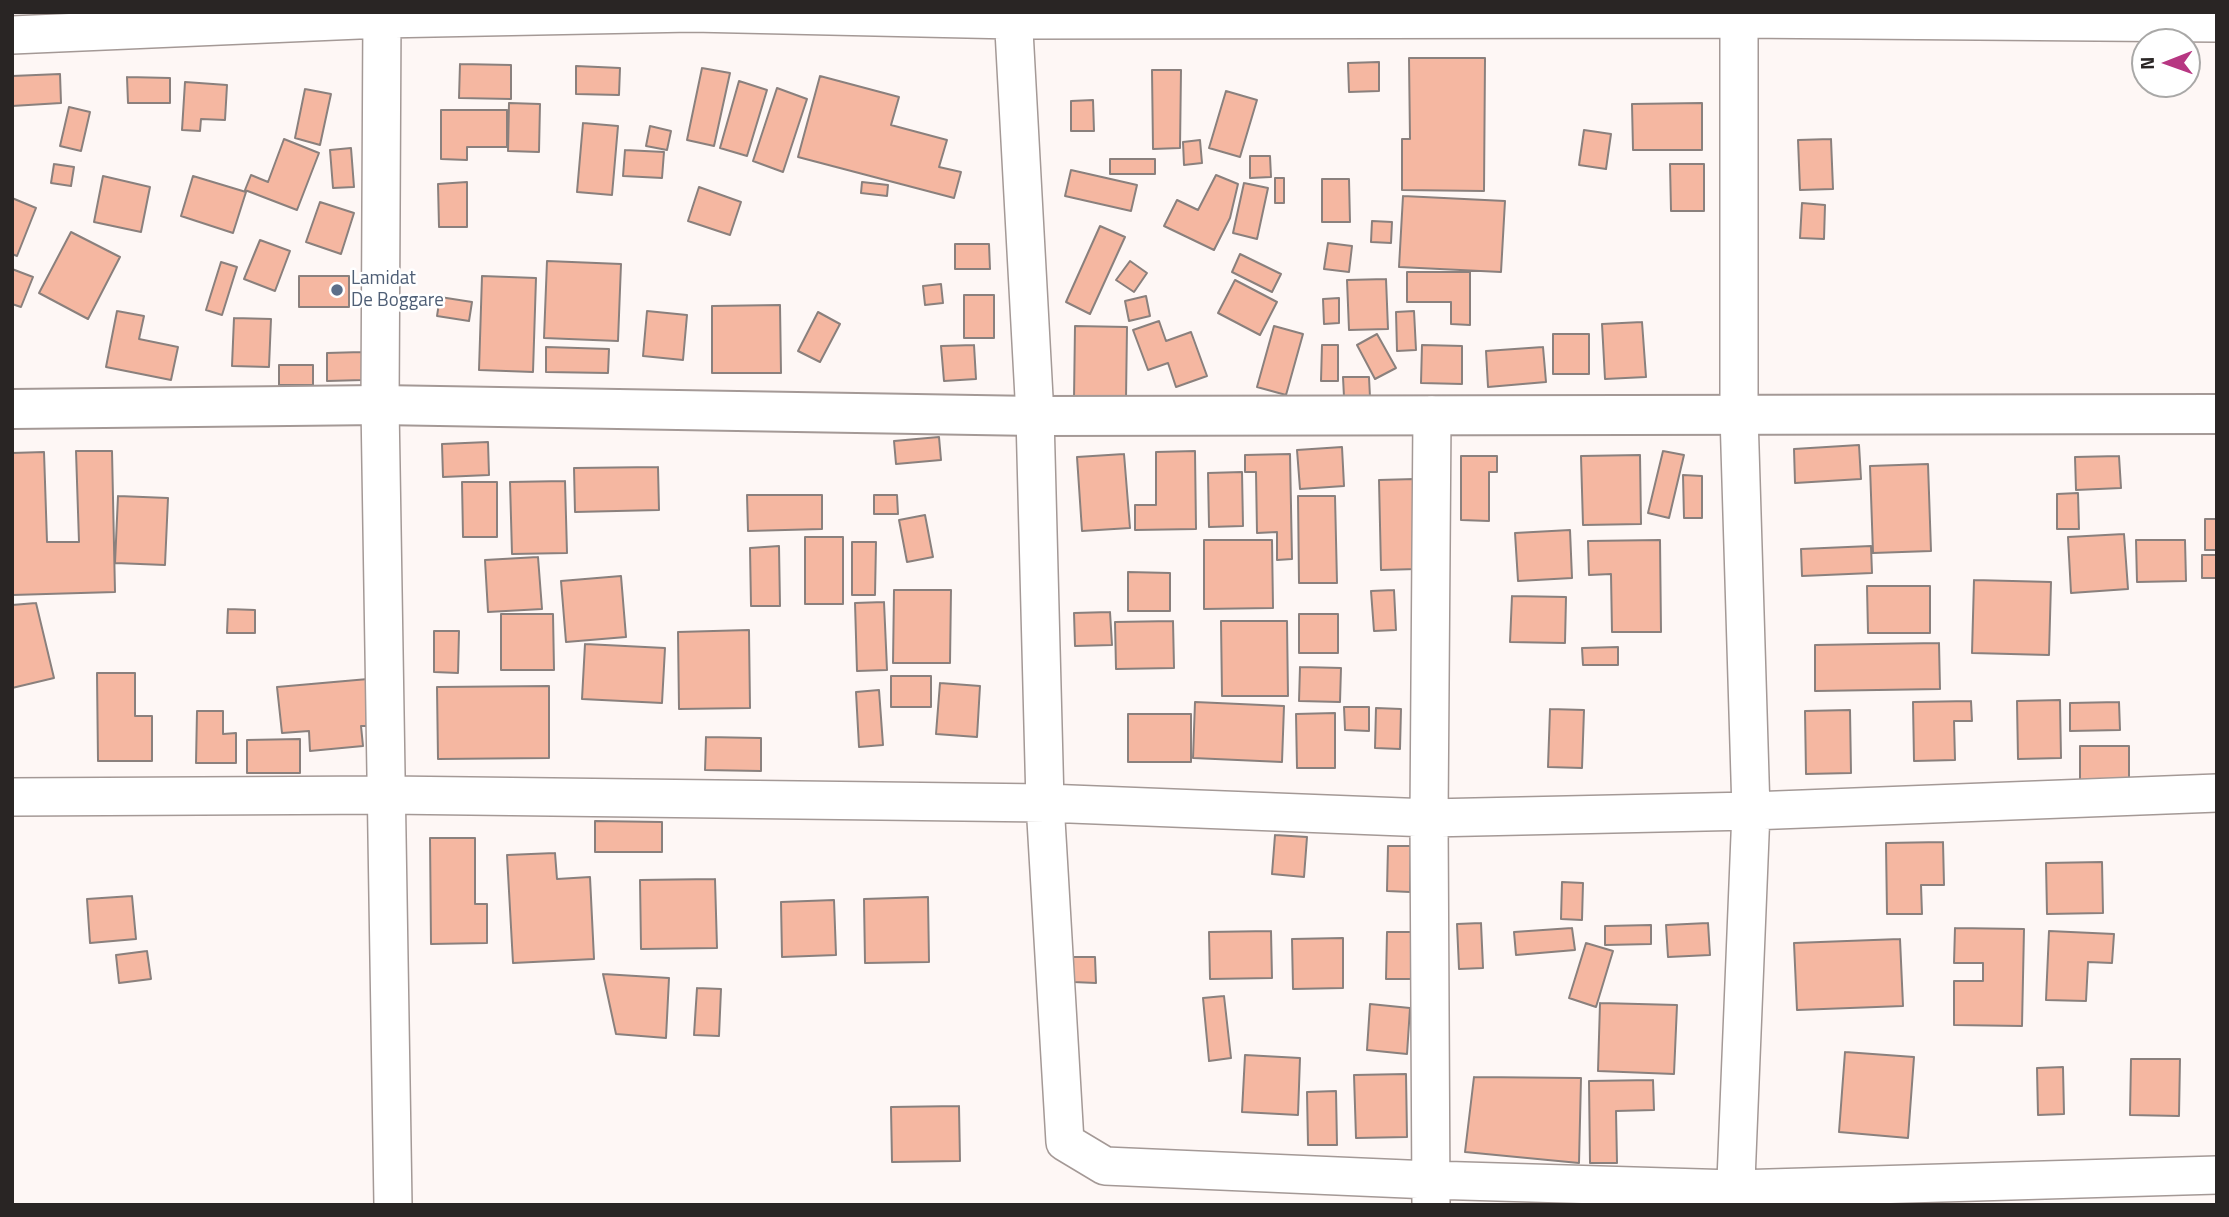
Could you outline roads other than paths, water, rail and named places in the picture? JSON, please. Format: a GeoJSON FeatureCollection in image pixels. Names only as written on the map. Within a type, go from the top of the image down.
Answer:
{"type":"FeatureCollection","features":[{"type":"Feature","properties":{"kind":"street"},"geometry":{"type":"LineString","coordinates":[[12,35],[382,16],[692,13],[1013,16],[1739,15],[2217,23]]}},
{"type":"Feature","properties":{"kind":"street"},"geometry":{"type":"LineString","coordinates":[[1735,1197],[1751,811],[1739,415],[1739,15]]}},
{"type":"Feature","properties":{"kind":"street"},"geometry":{"type":"LineString","coordinates":[[382,16],[380,405],[393,1205]]}},
{"type":"Feature","properties":{"kind":"street"},"geometry":{"type":"LineString","coordinates":[[1013,16],[1035,416],[1045,803],[1065,1142],[1105,1166],[1431,1192],[1735,1197],[2040,1193],[2217,1175]]}},
{"type":"Feature","properties":{"kind":"street"},"geometry":{"type":"LineString","coordinates":[[12,409],[380,405],[1035,416],[2217,414]]}},
{"type":"Feature","properties":{"kind":"street"},"geometry":{"type":"LineString","coordinates":[[1431,1192],[1429,818],[1432,415]]}},
{"type":"Feature","properties":{"kind":"street"},"geometry":{"type":"LineString","coordinates":[[12,797],[388,795],[1045,803],[1429,818],[1751,811],[2217,793]]}},
{"type":"Feature","properties":{"kind":"place","name":"Lamidat De Boggare"},"geometry":{"type":"Point","coordinates":[337,290]}}]}
